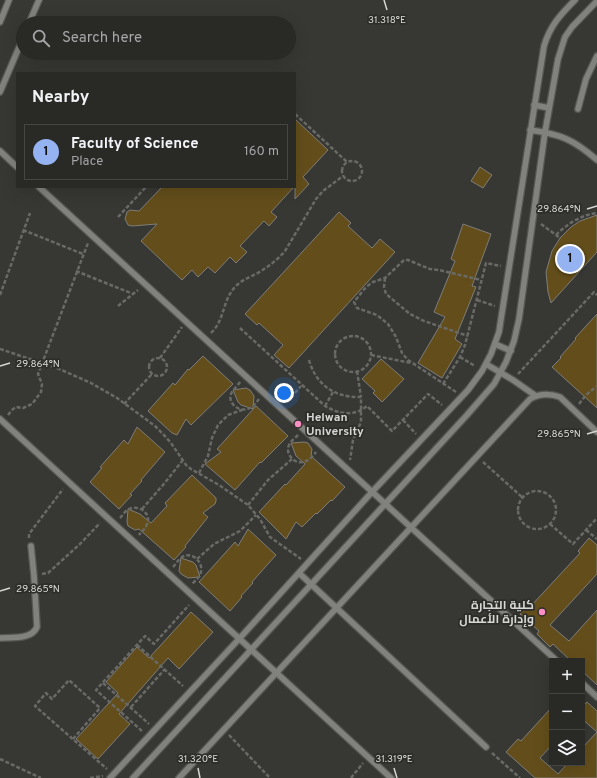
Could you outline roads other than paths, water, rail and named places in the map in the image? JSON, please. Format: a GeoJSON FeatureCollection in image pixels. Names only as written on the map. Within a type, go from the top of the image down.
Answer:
{"type":"FeatureCollection","features":[{"type":"Feature","properties":{"kind":"lane"},"geometry":{"type":"LineString","coordinates":[[0,22],[9,0]]}},
{"type":"Feature","properties":{"kind":"lane"},"geometry":{"type":"LineString","coordinates":[[32,16],[39,0]]}},
{"type":"Feature","properties":{"kind":"lane"},"geometry":{"type":"LineString","coordinates":[[112,776],[462,396],[482,371],[495,344],[503,308],[541,58],[548,34],[553,24],[575,0]]}},
{"type":"Feature","properties":{"kind":"lane"},"geometry":{"type":"LineString","coordinates":[[133,778],[252,651],[385,503],[486,395],[501,372],[511,351],[519,319],[545,132],[558,59],[565,37],[572,27],[597,1]]}},
{"type":"Feature","properties":{"kind":"lane"},"geometry":{"type":"LineString","coordinates":[[0,92],[16,54]]}},
{"type":"Feature","properties":{"kind":"lane"},"geometry":{"type":"LineString","coordinates":[[578,109],[586,79],[597,56]]}},
{"type":"Feature","properties":{"kind":"lane"},"geometry":{"type":"LineString","coordinates":[[534,105],[549,108]]}},
{"type":"Feature","properties":{"kind":"lane"},"geometry":{"type":"LineString","coordinates":[[530,130],[564,137],[597,160]]}},
{"type":"Feature","properties":{"kind":"lane"},"geometry":{"type":"LineString","coordinates":[[0,151],[16,166]]}},
{"type":"Feature","properties":{"kind":"lane"},"geometry":{"type":"LineString","coordinates":[[40,188],[555,658]]}},
{"type":"Feature","properties":{"kind":"lane"},"geometry":{"type":"LineString","coordinates":[[495,344],[511,351]]}},
{"type":"Feature","properties":{"kind":"lane"},"geometry":{"type":"LineString","coordinates":[[486,364],[501,372],[536,396]]}},
{"type":"Feature","properties":{"kind":"lane"},"geometry":{"type":"LineString","coordinates":[[179,778],[525,404],[536,396],[544,394],[556,396],[563,400],[597,432]]}},
{"type":"Feature","properties":{"kind":"lane"},"geometry":{"type":"LineString","coordinates":[[2,420],[391,778]]}},
{"type":"Feature","properties":{"kind":"lane"},"geometry":{"type":"LineString","coordinates":[[0,638],[28,636],[35,631],[37,622],[31,546]]}},
{"type":"Feature","properties":{"kind":"lane"},"geometry":{"type":"LineString","coordinates":[[299,573],[486,747]]}},
{"type":"Feature","properties":{"kind":"lane"},"geometry":{"type":"LineString","coordinates":[[585,687],[597,697]]}},
{"type":"Feature","properties":{"kind":"place","name":"Faculty of Science"},"geometry":{"type":"Point","coordinates":[570,259]}},
{"type":"Feature","properties":{"kind":"place","name":"Helwan University"},"geometry":{"type":"Point","coordinates":[298,424]}},
{"type":"Feature","properties":{"kind":"place","name":"كلية التجارة وإدارة الأعمال"},"geometry":{"type":"Point","coordinates":[542,612]}}]}
